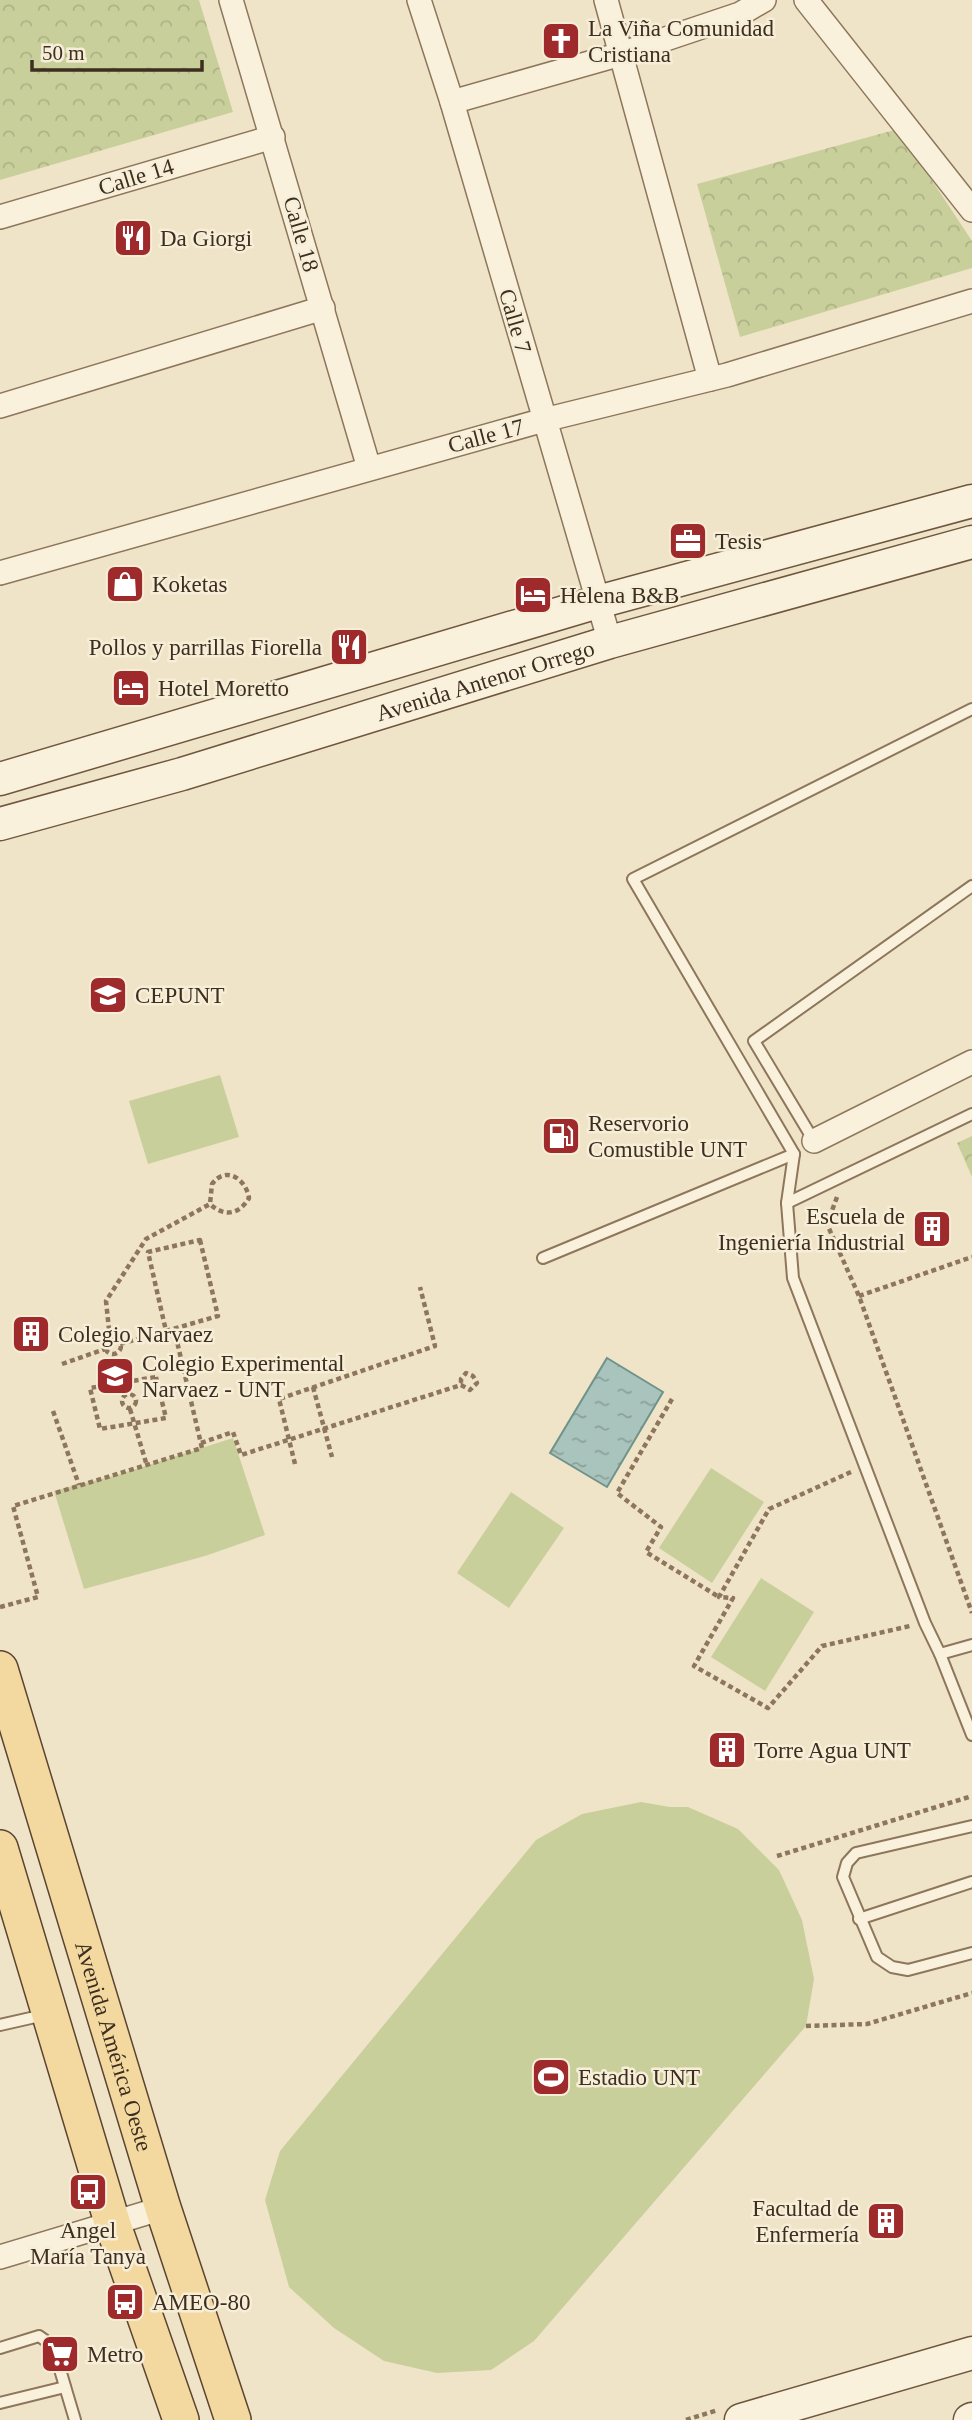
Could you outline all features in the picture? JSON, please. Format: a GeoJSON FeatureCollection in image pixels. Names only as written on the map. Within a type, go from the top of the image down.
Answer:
{"type":"FeatureCollection","features":[{"type":"Feature","properties":{"kind":"main road","name":"Avenida América Oeste"},"geometry":{"type":"LineString","coordinates":[[0,1669],[163,2208],[233,2420]]}},
{"type":"Feature","properties":{"kind":"main road"},"geometry":{"type":"LineString","coordinates":[[0,1848],[113,2224],[181,2420]]}},
{"type":"Feature","properties":{"kind":"street","name":"Calle 18"},"geometry":{"type":"LineString","coordinates":[[232,0],[369,468]]}},
{"type":"Feature","properties":{"kind":"street","name":"Calle 7"},"geometry":{"type":"LineString","coordinates":[[419,0],[452,102],[610,642]]}},
{"type":"Feature","properties":{"kind":"street"},"geometry":{"type":"LineString","coordinates":[[606,0],[710,379]]}},
{"type":"Feature","properties":{"kind":"street"},"geometry":{"type":"LineString","coordinates":[[452,102],[621,54],[740,14],[764,0]]}},
{"type":"Feature","properties":{"kind":"street"},"geometry":{"type":"LineString","coordinates":[[806,0],[972,210]]}},
{"type":"Feature","properties":{"kind":"street","name":"Calle 14"},"geometry":{"type":"LineString","coordinates":[[0,218],[273,137]]}},
{"type":"Feature","properties":{"kind":"street","name":"Calle 17"},"geometry":{"type":"LineString","coordinates":[[0,573],[544,420],[710,379],[972,302]]}},
{"type":"Feature","properties":{"kind":"street"},"geometry":{"type":"LineString","coordinates":[[0,406],[323,308]]}},
{"type":"Feature","properties":{"kind":"street","name":"Avenida Antenor Orrego"},"geometry":{"type":"LineString","coordinates":[[0,779],[598,602],[972,501]]}},
{"type":"Feature","properties":{"kind":"street","name":"Avenida Antenor Orrego"},"geometry":{"type":"LineString","coordinates":[[0,824],[182,774],[610,642],[972,542]]}},
{"type":"Feature","properties":{"kind":"street"},"geometry":{"type":"LineString","coordinates":[[814,1141],[972,1062]]}},
{"type":"Feature","properties":{"kind":"street"},"geometry":{"type":"LineString","coordinates":[[0,2257],[163,2208]]}},
{"type":"Feature","properties":{"kind":"street"},"geometry":{"type":"LineString","coordinates":[[741,2420],[970,2362]]}},
{"type":"Feature","properties":{"kind":"lane"},"geometry":{"type":"LineString","coordinates":[[972,709],[633,879],[794,1154],[787,1202],[793,1278],[925,1623],[972,1735]]}},
{"type":"Feature","properties":{"kind":"lane"},"geometry":{"type":"LineString","coordinates":[[814,1141],[754,1041],[972,886]]}},
{"type":"Feature","properties":{"kind":"lane"},"geometry":{"type":"LineString","coordinates":[[787,1202],[972,1114]]}},
{"type":"Feature","properties":{"kind":"lane"},"geometry":{"type":"LineString","coordinates":[[543,1258],[794,1154]]}},
{"type":"Feature","properties":{"kind":"lane"},"geometry":{"type":"LineString","coordinates":[[940,1654],[972,1645]]}},
{"type":"Feature","properties":{"kind":"lane"},"geometry":{"type":"LineString","coordinates":[[972,1826],[856,1853],[847,1863],[843,1877],[877,1957],[892,1966],[908,1970],[972,1953]]}},
{"type":"Feature","properties":{"kind":"lane"},"geometry":{"type":"LineString","coordinates":[[859,1919],[972,1882]]}},
{"type":"Feature","properties":{"kind":"lane"},"geometry":{"type":"LineString","coordinates":[[0,2025],[50,2013]]}},
{"type":"Feature","properties":{"kind":"lane"},"geometry":{"type":"LineString","coordinates":[[0,2348],[38,2336],[47,2340],[53,2346],[75,2420]]}},
{"type":"Feature","properties":{"kind":"lane"},"geometry":{"type":"LineString","coordinates":[[0,2403],[65,2387]]}},
{"type":"Feature","properties":{"kind":"path"},"geometry":{"type":"LineString","coordinates":[[231,1175],[244,1182],[249,1198],[243,1208],[226,1213],[209,1204],[210,1190],[216,1179],[231,1175]]}},
{"type":"Feature","properties":{"kind":"path"},"geometry":{"type":"LineString","coordinates":[[838,1193],[827,1224],[859,1296],[972,1613]]}},
{"type":"Feature","properties":{"kind":"path"},"geometry":{"type":"LineString","coordinates":[[110,1339],[106,1301],[146,1238],[209,1204]]}},
{"type":"Feature","properties":{"kind":"path"},"geometry":{"type":"LineString","coordinates":[[120,1344],[166,1331],[218,1316],[200,1240],[148,1252],[166,1331]]}},
{"type":"Feature","properties":{"kind":"path"},"geometry":{"type":"LineString","coordinates":[[859,1296],[972,1257]]}},
{"type":"Feature","properties":{"kind":"path"},"geometry":{"type":"LineString","coordinates":[[295,1464],[279,1399],[435,1346],[420,1287]]}},
{"type":"Feature","properties":{"kind":"path"},"geometry":{"type":"LineString","coordinates":[[0,1607],[38,1597],[13,1506],[202,1448],[175,1333]]}},
{"type":"Feature","properties":{"kind":"path"},"geometry":{"type":"LineString","coordinates":[[110,1339],[118,1340],[120,1344],[117,1353],[108,1353],[105,1349],[105,1343],[110,1339]]}},
{"type":"Feature","properties":{"kind":"path"},"geometry":{"type":"LineString","coordinates":[[62,1364],[105,1349]]}},
{"type":"Feature","properties":{"kind":"path"},"geometry":{"type":"LineString","coordinates":[[156,1377],[166,1418],[135,1423],[100,1429],[90,1388],[156,1377]]}},
{"type":"Feature","properties":{"kind":"path"},"geometry":{"type":"LineString","coordinates":[[201,1443],[233,1432],[241,1455],[461,1385]]}},
{"type":"Feature","properties":{"kind":"path"},"geometry":{"type":"LineString","coordinates":[[313,1387],[332,1457]]}},
{"type":"Feature","properties":{"kind":"path"},"geometry":{"type":"LineString","coordinates":[[673,1399],[617,1493],[661,1527],[646,1552],[719,1597],[733,1598],[694,1666],[768,1708],[822,1646],[925,1623]]}},
{"type":"Feature","properties":{"kind":"path"},"geometry":{"type":"LineString","coordinates":[[130,1409],[147,1466]]}},
{"type":"Feature","properties":{"kind":"path"},"geometry":{"type":"LineString","coordinates":[[53,1411],[79,1485]]}},
{"type":"Feature","properties":{"kind":"path"},"geometry":{"type":"LineString","coordinates":[[719,1597],[769,1509],[865,1466]]}},
{"type":"Feature","properties":{"kind":"path"},"geometry":{"type":"LineString","coordinates":[[777,1856],[972,1796]]}},
{"type":"Feature","properties":{"kind":"path"},"geometry":{"type":"LineString","coordinates":[[806,2026],[867,2024],[972,1993]]}},
{"type":"Feature","properties":{"kind":"green space"},"geometry":{"type":"Polygon","coordinates":[[[0,0],[199,0],[233,112],[0,180],[0,0]]]}},
{"type":"Feature","properties":{"kind":"green space"},"geometry":{"type":"Polygon","coordinates":[[[898,129],[972,241],[972,268],[740,337],[697,184],[898,129]]]}},
{"type":"Feature","properties":{"kind":"green space"},"geometry":{"type":"Polygon","coordinates":[[[220,1075],[239,1137],[148,1164],[129,1101],[220,1075]]]}},
{"type":"Feature","properties":{"kind":"green space"},"geometry":{"type":"Polygon","coordinates":[[[972,1136],[972,1177],[957,1143],[972,1136]]]}},
{"type":"Feature","properties":{"kind":"green space"},"geometry":{"type":"Polygon","coordinates":[[[233,1438],[265,1535],[205,1556],[84,1589],[54,1491],[117,1475],[233,1438]]]}},
{"type":"Feature","properties":{"kind":"green space"},"geometry":{"type":"Polygon","coordinates":[[[711,1468],[764,1502],[712,1583],[659,1548],[711,1468]]]}},
{"type":"Feature","properties":{"kind":"green space"},"geometry":{"type":"Polygon","coordinates":[[[511,1492],[564,1528],[509,1608],[457,1573],[511,1492]]]}},
{"type":"Feature","properties":{"kind":"green space"},"geometry":{"type":"Polygon","coordinates":[[[761,1578],[814,1612],[765,1691],[711,1657],[761,1578]]]}},
{"type":"Feature","properties":{"kind":"green space","name":"Estadio UNT"},"geometry":{"type":"Polygon","coordinates":[[[641,1802],[688,1807],[738,1829],[779,1870],[802,1920],[814,1979],[806,2026],[534,2341],[491,2370],[437,2373],[384,2361],[334,2328],[289,2287],[265,2200],[280,2151],[536,1840],[582,1814],[641,1802]]]}},
{"type":"Feature","properties":{"kind":"water"},"geometry":{"type":"Polygon","coordinates":[[[607,1358],[663,1392],[607,1487],[550,1453],[607,1358]]]}},
{"type":"Feature","properties":{"kind":"place","name":"La Viña Comunidad Cristiana"},"geometry":{"type":"Point","coordinates":[561,41]}},
{"type":"Feature","properties":{"kind":"place","name":"Da Giorgi"},"geometry":{"type":"Point","coordinates":[133,238]}},
{"type":"Feature","properties":{"kind":"place","name":"Tesis"},"geometry":{"type":"Point","coordinates":[688,541]}},
{"type":"Feature","properties":{"kind":"place","name":"Koketas"},"geometry":{"type":"Point","coordinates":[125,584]}},
{"type":"Feature","properties":{"kind":"place","name":"Helena B&B"},"geometry":{"type":"Point","coordinates":[533,595]}},
{"type":"Feature","properties":{"kind":"place","name":"Pollos y parrillas Fiorella"},"geometry":{"type":"Point","coordinates":[349,647]}},
{"type":"Feature","properties":{"kind":"place","name":"Hotel Moretto"},"geometry":{"type":"Point","coordinates":[131,688]}},
{"type":"Feature","properties":{"kind":"place","name":"CEPUNT"},"geometry":{"type":"Point","coordinates":[108,995]}},
{"type":"Feature","properties":{"kind":"place","name":"Reservorio Comustible UNT"},"geometry":{"type":"Point","coordinates":[561,1136]}},
{"type":"Feature","properties":{"kind":"place","name":"Escuela de Ingeniería Industrial"},"geometry":{"type":"Point","coordinates":[932,1229]}},
{"type":"Feature","properties":{"kind":"place","name":"Colegio Narvaez"},"geometry":{"type":"Point","coordinates":[31,1334]}},
{"type":"Feature","properties":{"kind":"place","name":"Colegio Experimental Narvaez - UNT"},"geometry":{"type":"Point","coordinates":[115,1376]}},
{"type":"Feature","properties":{"kind":"place","name":"Torre Agua UNT"},"geometry":{"type":"Point","coordinates":[727,1750]}},
{"type":"Feature","properties":{"kind":"place","name":"Estadio UNT"},"geometry":{"type":"Point","coordinates":[551,2077]}},
{"type":"Feature","properties":{"kind":"place","name":"Angel María Tanya"},"geometry":{"type":"Point","coordinates":[88,2192]}},
{"type":"Feature","properties":{"kind":"place","name":"Facultad de Enfermería"},"geometry":{"type":"Point","coordinates":[886,2221]}},
{"type":"Feature","properties":{"kind":"place","name":"AMEO-80"},"geometry":{"type":"Point","coordinates":[125,2302]}},
{"type":"Feature","properties":{"kind":"place","name":"Metro"},"geometry":{"type":"Point","coordinates":[60,2354]}}]}
